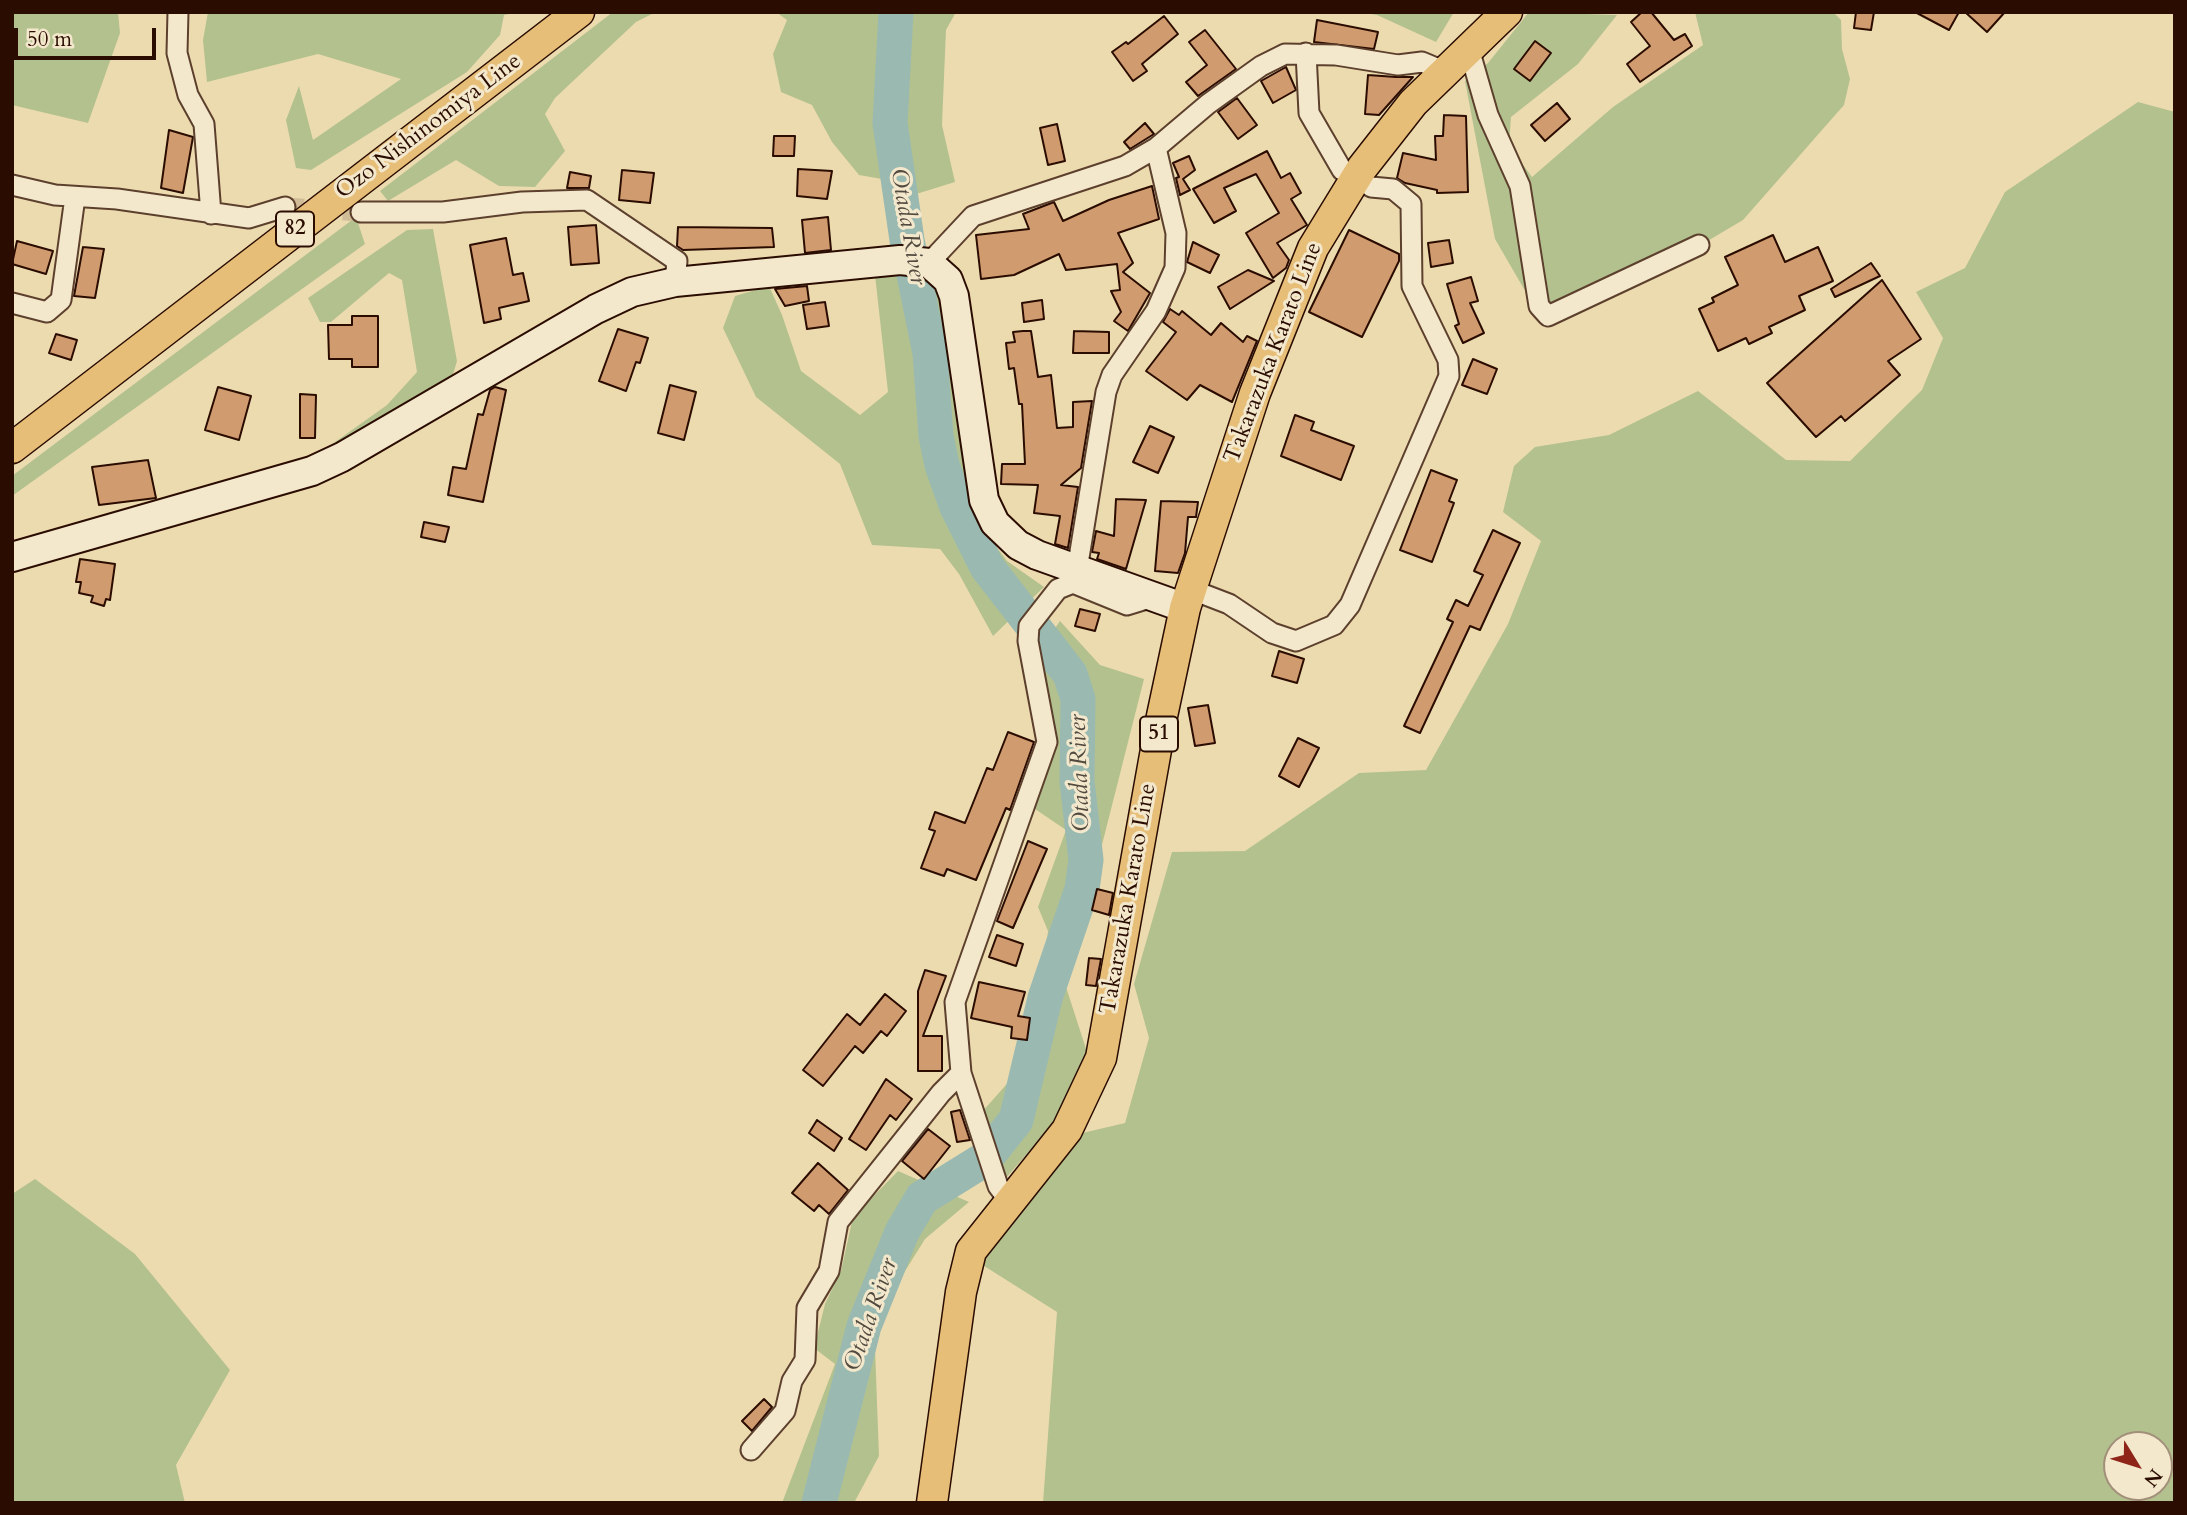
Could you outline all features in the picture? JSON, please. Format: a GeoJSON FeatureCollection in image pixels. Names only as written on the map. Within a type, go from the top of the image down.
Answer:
{"type":"FeatureCollection","features":[{"type":"Feature","properties":{"kind":"main road","name":"Ozo Nishinomiya Line"},"geometry":{"type":"LineString","coordinates":[[12,448],[579,12]]}},
{"type":"Feature","properties":{"kind":"main road","name":"Takarazuka Karato Line"},"geometry":{"type":"LineString","coordinates":[[932,1503],[961,1292],[971,1251],[1067,1130],[1101,1058],[1162,716],[1188,599],[1245,423],[1313,248],[1333,212],[1386,134],[1507,12]]}},
{"type":"Feature","properties":{"kind":"street"},"geometry":{"type":"LineString","coordinates":[[178,12],[177,53],[188,95],[204,124],[211,214]]}},
{"type":"Feature","properties":{"kind":"street"},"geometry":{"type":"LineString","coordinates":[[1469,50],[1489,115],[1520,186],[1539,306],[1548,316],[1699,245]]}},
{"type":"Feature","properties":{"kind":"street"},"geometry":{"type":"LineString","coordinates":[[929,263],[973,216],[1125,166],[1156,148],[1208,104],[1261,66],[1285,54],[1306,52],[1398,65],[1422,62],[1446,72]]}},
{"type":"Feature","properties":{"kind":"street"},"geometry":{"type":"LineString","coordinates":[[1306,52],[1309,113],[1342,170]]}},
{"type":"Feature","properties":{"kind":"street"},"geometry":{"type":"LineString","coordinates":[[1077,570],[1106,392],[1112,375],[1156,311],[1175,268],[1176,233],[1156,148]]}},
{"type":"Feature","properties":{"kind":"street"},"geometry":{"type":"LineString","coordinates":[[12,184],[75,197],[117,199],[249,218],[285,207]]}},
{"type":"Feature","properties":{"kind":"street"},"geometry":{"type":"LineString","coordinates":[[12,557],[312,471],[342,457],[596,309],[632,292],[675,282],[900,260],[929,263],[948,280],[954,296],[984,500],[988,512],[1018,545],[1077,570],[1153,597],[1229,604],[1272,633],[1296,641],[1334,625],[1350,605],[1449,376],[1448,360],[1412,286],[1411,204],[1393,189],[1371,187]]}},
{"type":"Feature","properties":{"kind":"street"},"geometry":{"type":"LineString","coordinates":[[12,303],[47,312],[61,300],[75,197]]}},
{"type":"Feature","properties":{"kind":"street"},"geometry":{"type":"LineString","coordinates":[[361,212],[443,212],[522,202],[587,200],[677,261],[675,282]]}},
{"type":"Feature","properties":{"kind":"street"},"geometry":{"type":"LineString","coordinates":[[1010,1202],[999,1186],[961,1073],[955,1002],[1047,742],[1028,641],[1030,626],[1058,589],[1073,583],[1127,605],[1153,597]]}},
{"type":"Feature","properties":{"kind":"street"},"geometry":{"type":"LineString","coordinates":[[751,1450],[785,1411],[792,1381],[805,1360],[807,1308],[829,1271],[838,1222],[878,1176],[941,1093],[961,1073]]}},
{"type":"Feature","properties":{"kind":"green space"},"geometry":{"type":"Polygon","coordinates":[[[12,12],[118,12],[120,33],[88,123],[12,105],[12,12]]]}},
{"type":"Feature","properties":{"kind":"green space"},"geometry":{"type":"Polygon","coordinates":[[[208,12],[519,12],[504,15],[500,35],[467,72],[311,170],[296,168],[286,120],[299,86],[313,140],[401,79],[318,54],[207,82],[203,40],[208,12]]]}},
{"type":"Feature","properties":{"kind":"green space"},"geometry":{"type":"Polygon","coordinates":[[[613,12],[656,12],[636,22],[555,98],[545,114],[565,151],[535,187],[499,186],[456,160],[388,201],[380,191],[613,12]]]}},
{"type":"Feature","properties":{"kind":"green space"},"geometry":{"type":"Polygon","coordinates":[[[776,12],[956,12],[946,30],[942,125],[955,182],[913,195],[882,179],[859,175],[832,142],[812,105],[781,92],[773,54],[787,20],[776,12]]]}},
{"type":"Feature","properties":{"kind":"green space"},"geometry":{"type":"Polygon","coordinates":[[[1358,12],[1454,12],[1436,42],[1377,15],[1358,12]]]}},
{"type":"Feature","properties":{"kind":"green space"},"geometry":{"type":"Polygon","coordinates":[[[1529,12],[1617,15],[1578,64],[1511,117],[1509,146],[1532,177],[1613,107],[1703,45],[1695,12],[1833,12],[1841,20],[1842,49],[1850,79],[1844,105],[1743,220],[1694,249],[1557,314],[1524,289],[1495,239],[1465,81],[1488,63],[1529,12]]]}},
{"type":"Feature","properties":{"kind":"green space"},"geometry":{"type":"Polygon","coordinates":[[[2138,102],[2175,112],[2175,1503],[1043,1503],[1057,1312],[981,1264],[1018,1196],[1074,1135],[1125,1123],[1149,1038],[1134,984],[1172,852],[1245,851],[1359,773],[1426,770],[1508,624],[1541,541],[1503,512],[1514,466],[1535,447],[1609,435],[1698,391],[1786,460],[1850,461],[1922,390],[1943,338],[1916,292],[1965,268],[2005,192],[2138,102]]]}},
{"type":"Feature","properties":{"kind":"green space"},"geometry":{"type":"Polygon","coordinates":[[[356,217],[365,244],[12,496],[12,476],[356,217]]]}},
{"type":"Feature","properties":{"kind":"green space"},"geometry":{"type":"Polygon","coordinates":[[[433,229],[457,361],[451,381],[332,454],[321,452],[387,405],[417,372],[402,280],[389,273],[331,322],[320,322],[308,298],[407,230],[433,229]]]}},
{"type":"Feature","properties":{"kind":"green space"},"geometry":{"type":"Polygon","coordinates":[[[875,275],[923,275],[939,296],[977,521],[1007,561],[1044,587],[993,636],[959,574],[940,549],[872,545],[840,464],[756,397],[723,328],[735,296],[769,286],[801,371],[860,415],[888,392],[875,275]]]}},
{"type":"Feature","properties":{"kind":"green space"},"geometry":{"type":"Polygon","coordinates":[[[1060,621],[1100,665],[1144,679],[1066,987],[1087,1052],[1065,1110],[999,1186],[982,1112],[1028,1060],[1041,996],[1048,931],[1038,907],[1066,830],[1035,809],[1055,733],[1039,651],[1060,621]]]}},
{"type":"Feature","properties":{"kind":"green space"},"geometry":{"type":"Polygon","coordinates":[[[898,1171],[969,1202],[925,1239],[874,1321],[879,1456],[854,1503],[782,1503],[835,1364],[814,1348],[825,1304],[841,1271],[853,1217],[898,1171]]]}},
{"type":"Feature","properties":{"kind":"green space"},"geometry":{"type":"Polygon","coordinates":[[[35,1179],[135,1254],[230,1370],[176,1465],[185,1503],[12,1503],[12,1194],[35,1179]]]}},
{"type":"Feature","properties":{"kind":"building"},"geometry":{"type":"Polygon","coordinates":[[[1642,12],[1651,12],[1674,40],[1685,34],[1692,46],[1640,82],[1627,64],[1650,46],[1631,22],[1642,12]]]}},
{"type":"Feature","properties":{"kind":"building"},"geometry":{"type":"Polygon","coordinates":[[[1856,12],[1874,12],[1871,30],[1854,28],[1856,12]]]}},
{"type":"Feature","properties":{"kind":"building"},"geometry":{"type":"Polygon","coordinates":[[[1915,12],[1959,12],[1949,30],[1915,12]]]}},
{"type":"Feature","properties":{"kind":"building"},"geometry":{"type":"Polygon","coordinates":[[[1965,12],[2005,12],[1987,32],[1965,12]]]}},
{"type":"Feature","properties":{"kind":"building"},"geometry":{"type":"Polygon","coordinates":[[[1164,16],[1178,34],[1142,64],[1147,71],[1133,81],[1112,52],[1126,42],[1128,44],[1164,16]]]}},
{"type":"Feature","properties":{"kind":"building"},"geometry":{"type":"Polygon","coordinates":[[[1317,20],[1378,32],[1374,49],[1314,42],[1317,20]]]}},
{"type":"Feature","properties":{"kind":"building"},"geometry":{"type":"Polygon","coordinates":[[[1205,30],[1236,69],[1198,96],[1186,82],[1207,65],[1189,42],[1205,30]]]}},
{"type":"Feature","properties":{"kind":"building"},"geometry":{"type":"Polygon","coordinates":[[[1535,41],[1551,53],[1530,81],[1514,69],[1535,41]]]}},
{"type":"Feature","properties":{"kind":"building"},"geometry":{"type":"Polygon","coordinates":[[[1286,67],[1296,90],[1273,103],[1261,81],[1286,67]]]}},
{"type":"Feature","properties":{"kind":"building"},"geometry":{"type":"Polygon","coordinates":[[[1368,75],[1413,77],[1379,115],[1365,114],[1368,75]]]}},
{"type":"Feature","properties":{"kind":"building"},"geometry":{"type":"Polygon","coordinates":[[[1237,98],[1257,125],[1238,139],[1218,112],[1237,98]]]}},
{"type":"Feature","properties":{"kind":"building"},"geometry":{"type":"Polygon","coordinates":[[[1557,103],[1570,119],[1545,141],[1531,125],[1557,103]]]}},
{"type":"Feature","properties":{"kind":"building"},"geometry":{"type":"Polygon","coordinates":[[[1444,115],[1466,116],[1468,192],[1437,193],[1437,190],[1405,183],[1397,178],[1403,153],[1436,160],[1435,136],[1443,136],[1444,115]]]}},
{"type":"Feature","properties":{"kind":"building"},"geometry":{"type":"Polygon","coordinates":[[[1145,123],[1154,134],[1130,149],[1124,142],[1145,123]]]}},
{"type":"Feature","properties":{"kind":"building"},"geometry":{"type":"Polygon","coordinates":[[[1057,124],[1065,161],[1048,165],[1040,128],[1057,124]]]}},
{"type":"Feature","properties":{"kind":"building"},"geometry":{"type":"Polygon","coordinates":[[[169,130],[193,137],[183,193],[161,188],[169,130]]]}},
{"type":"Feature","properties":{"kind":"building"},"geometry":{"type":"Polygon","coordinates":[[[774,136],[795,136],[794,156],[773,156],[774,136]]]}},
{"type":"Feature","properties":{"kind":"building"},"geometry":{"type":"Polygon","coordinates":[[[1267,151],[1281,178],[1290,173],[1301,193],[1291,199],[1307,225],[1277,243],[1289,260],[1286,268],[1273,278],[1246,233],[1279,213],[1256,174],[1224,188],[1236,211],[1214,223],[1193,189],[1267,151]]]}},
{"type":"Feature","properties":{"kind":"building"},"geometry":{"type":"Polygon","coordinates":[[[1189,156],[1195,170],[1183,179],[1190,190],[1180,195],[1176,178],[1179,177],[1173,163],[1189,156]]]}},
{"type":"Feature","properties":{"kind":"building"},"geometry":{"type":"Polygon","coordinates":[[[798,169],[832,171],[827,199],[797,196],[798,169]]]}},
{"type":"Feature","properties":{"kind":"building"},"geometry":{"type":"Polygon","coordinates":[[[622,170],[654,173],[650,203],[619,200],[622,170]]]}},
{"type":"Feature","properties":{"kind":"building"},"geometry":{"type":"Polygon","coordinates":[[[570,172],[591,176],[589,188],[567,188],[570,172]]]}},
{"type":"Feature","properties":{"kind":"building"},"geometry":{"type":"Polygon","coordinates":[[[1152,186],[1159,219],[1118,233],[1133,263],[1123,272],[1150,293],[1128,331],[1114,321],[1121,312],[1111,291],[1120,290],[1117,264],[1066,270],[1059,254],[1014,275],[981,279],[976,235],[1029,229],[1023,214],[1054,202],[1063,221],[1109,200],[1152,186]]]}},
{"type":"Feature","properties":{"kind":"building"},"geometry":{"type":"Polygon","coordinates":[[[828,217],[831,250],[805,253],[802,220],[828,217]]]}},
{"type":"Feature","properties":{"kind":"building"},"geometry":{"type":"Polygon","coordinates":[[[596,225],[599,263],[571,265],[568,227],[596,225]]]}},
{"type":"Feature","properties":{"kind":"building"},"geometry":{"type":"Polygon","coordinates":[[[678,227],[772,228],[774,247],[683,250],[677,246],[678,227]]]}},
{"type":"Feature","properties":{"kind":"building"},"geometry":{"type":"Polygon","coordinates":[[[1349,230],[1399,254],[1399,261],[1362,337],[1309,312],[1349,230]]]}},
{"type":"Feature","properties":{"kind":"building"},"geometry":{"type":"Polygon","coordinates":[[[1773,235],[1785,262],[1818,247],[1833,281],[1799,296],[1805,310],[1769,327],[1772,333],[1749,344],[1746,338],[1718,351],[1699,309],[1714,302],[1712,298],[1738,285],[1725,257],[1773,235]]]}},
{"type":"Feature","properties":{"kind":"building"},"geometry":{"type":"Polygon","coordinates":[[[506,238],[513,275],[523,273],[529,301],[499,308],[501,319],[484,323],[470,245],[506,238]]]}},
{"type":"Feature","properties":{"kind":"building"},"geometry":{"type":"Polygon","coordinates":[[[1449,240],[1453,263],[1431,267],[1428,243],[1449,240]]]}},
{"type":"Feature","properties":{"kind":"building"},"geometry":{"type":"Polygon","coordinates":[[[17,241],[53,251],[46,274],[12,264],[17,241]]]}},
{"type":"Feature","properties":{"kind":"building"},"geometry":{"type":"Polygon","coordinates":[[[1193,242],[1219,255],[1210,273],[1187,262],[1193,242]]]}},
{"type":"Feature","properties":{"kind":"building"},"geometry":{"type":"Polygon","coordinates":[[[83,247],[104,249],[95,298],[74,296],[83,247]]]}},
{"type":"Feature","properties":{"kind":"building"},"geometry":{"type":"Polygon","coordinates":[[[1871,263],[1880,276],[1835,297],[1831,289],[1871,263]]]}},
{"type":"Feature","properties":{"kind":"building"},"geometry":{"type":"Polygon","coordinates":[[[1248,270],[1274,281],[1230,309],[1218,287],[1248,270]]]}},
{"type":"Feature","properties":{"kind":"building"},"geometry":{"type":"Polygon","coordinates":[[[1471,277],[1478,301],[1470,303],[1484,333],[1463,343],[1455,326],[1459,324],[1447,284],[1471,277]]]}},
{"type":"Feature","properties":{"kind":"building"},"geometry":{"type":"Polygon","coordinates":[[[1882,280],[1921,339],[1888,361],[1900,375],[1845,421],[1841,416],[1816,437],[1767,383],[1882,280]]]}},
{"type":"Feature","properties":{"kind":"building"},"geometry":{"type":"Polygon","coordinates":[[[807,286],[809,301],[785,306],[775,289],[807,286]]]}},
{"type":"Feature","properties":{"kind":"building"},"geometry":{"type":"Polygon","coordinates":[[[1042,300],[1044,319],[1024,322],[1022,303],[1042,300]]]}},
{"type":"Feature","properties":{"kind":"building"},"geometry":{"type":"Polygon","coordinates":[[[825,302],[829,326],[807,329],[803,305],[825,302]]]}},
{"type":"Feature","properties":{"kind":"building"},"geometry":{"type":"Polygon","coordinates":[[[1170,309],[1179,315],[1182,311],[1211,335],[1221,323],[1243,342],[1247,336],[1257,341],[1232,402],[1200,385],[1187,400],[1146,371],[1176,332],[1163,322],[1170,309]]]}},
{"type":"Feature","properties":{"kind":"building"},"geometry":{"type":"Polygon","coordinates":[[[352,316],[378,316],[378,367],[352,367],[352,359],[329,359],[328,325],[352,325],[352,316]]]}},
{"type":"Feature","properties":{"kind":"building"},"geometry":{"type":"Polygon","coordinates":[[[618,329],[648,338],[640,363],[636,362],[626,391],[599,381],[618,329]]]}},
{"type":"Feature","properties":{"kind":"building"},"geometry":{"type":"Polygon","coordinates":[[[1031,331],[1038,377],[1051,375],[1057,428],[1073,427],[1073,402],[1092,401],[1081,468],[1061,485],[1078,487],[1068,548],[1055,544],[1060,516],[1034,513],[1038,485],[1001,484],[1002,464],[1025,464],[1022,404],[1019,404],[1014,368],[1009,369],[1006,343],[1015,342],[1013,332],[1031,331]]]}},
{"type":"Feature","properties":{"kind":"building"},"geometry":{"type":"Polygon","coordinates":[[[1074,331],[1109,332],[1109,353],[1073,353],[1074,331]]]}},
{"type":"Feature","properties":{"kind":"building"},"geometry":{"type":"Polygon","coordinates":[[[56,334],[77,340],[71,360],[49,353],[56,334]]]}},
{"type":"Feature","properties":{"kind":"building"},"geometry":{"type":"Polygon","coordinates":[[[1473,359],[1497,369],[1487,394],[1462,385],[1473,359]]]}},
{"type":"Feature","properties":{"kind":"building"},"geometry":{"type":"Polygon","coordinates":[[[670,385],[696,392],[684,440],[658,433],[670,385]]]}},
{"type":"Feature","properties":{"kind":"building"},"geometry":{"type":"Polygon","coordinates":[[[218,387],[251,396],[239,440],[205,430],[218,387]]]}},
{"type":"Feature","properties":{"kind":"building"},"geometry":{"type":"Polygon","coordinates":[[[495,387],[506,390],[483,502],[448,495],[453,467],[466,469],[478,414],[483,415],[490,390],[495,387]]]}},
{"type":"Feature","properties":{"kind":"building"},"geometry":{"type":"Polygon","coordinates":[[[300,394],[316,395],[315,438],[300,438],[300,394]]]}},
{"type":"Feature","properties":{"kind":"building"},"geometry":{"type":"Polygon","coordinates":[[[1295,415],[1314,422],[1311,430],[1354,446],[1341,480],[1281,456],[1295,415]]]}},
{"type":"Feature","properties":{"kind":"building"},"geometry":{"type":"Polygon","coordinates":[[[1150,426],[1174,437],[1158,473],[1133,462],[1150,426]]]}},
{"type":"Feature","properties":{"kind":"building"},"geometry":{"type":"Polygon","coordinates":[[[148,460],[156,498],[99,505],[92,467],[148,460]]]}},
{"type":"Feature","properties":{"kind":"building"},"geometry":{"type":"Polygon","coordinates":[[[1431,470],[1457,480],[1449,501],[1454,503],[1432,562],[1400,550],[1431,470]]]}},
{"type":"Feature","properties":{"kind":"building"},"geometry":{"type":"Polygon","coordinates":[[[1116,499],[1146,500],[1126,569],[1097,559],[1099,553],[1092,552],[1096,531],[1114,536],[1116,499]]]}},
{"type":"Feature","properties":{"kind":"building"},"geometry":{"type":"Polygon","coordinates":[[[1161,501],[1198,502],[1196,517],[1188,517],[1185,553],[1178,573],[1155,571],[1161,501]]]}},
{"type":"Feature","properties":{"kind":"building"},"geometry":{"type":"Polygon","coordinates":[[[424,522],[449,527],[445,542],[421,537],[424,522]]]}},
{"type":"Feature","properties":{"kind":"building"},"geometry":{"type":"Polygon","coordinates":[[[1493,530],[1520,543],[1480,630],[1470,626],[1420,733],[1404,726],[1453,622],[1447,619],[1456,600],[1468,606],[1483,575],[1474,571],[1493,530]]]}},
{"type":"Feature","properties":{"kind":"building"},"geometry":{"type":"Polygon","coordinates":[[[80,559],[115,564],[110,600],[106,599],[104,606],[91,602],[93,596],[79,593],[81,582],[76,582],[80,559]]]}},
{"type":"Feature","properties":{"kind":"building"},"geometry":{"type":"Polygon","coordinates":[[[1080,609],[1100,614],[1095,631],[1075,626],[1080,609]]]}},
{"type":"Feature","properties":{"kind":"building"},"geometry":{"type":"Polygon","coordinates":[[[1279,651],[1304,659],[1297,683],[1272,676],[1279,651]]]}},
{"type":"Feature","properties":{"kind":"building"},"geometry":{"type":"Polygon","coordinates":[[[1208,705],[1215,743],[1195,746],[1188,708],[1208,705]]]}},
{"type":"Feature","properties":{"kind":"building"},"geometry":{"type":"Polygon","coordinates":[[[1008,732],[1034,742],[1010,810],[1006,808],[976,880],[947,869],[944,876],[921,868],[935,831],[929,829],[935,812],[965,823],[987,768],[993,770],[1008,732]]]}},
{"type":"Feature","properties":{"kind":"building"},"geometry":{"type":"Polygon","coordinates":[[[1298,738],[1319,748],[1299,787],[1279,776],[1298,738]]]}},
{"type":"Feature","properties":{"kind":"building"},"geometry":{"type":"Polygon","coordinates":[[[1028,841],[1047,849],[1013,928],[997,921],[1028,841]]]}},
{"type":"Feature","properties":{"kind":"building"},"geometry":{"type":"Polygon","coordinates":[[[1097,889],[1113,893],[1109,915],[1092,910],[1097,889]]]}},
{"type":"Feature","properties":{"kind":"building"},"geometry":{"type":"Polygon","coordinates":[[[997,935],[1023,944],[1016,966],[989,957],[997,935]]]}},
{"type":"Feature","properties":{"kind":"building"},"geometry":{"type":"Polygon","coordinates":[[[1089,958],[1101,959],[1096,986],[1086,985],[1089,958]]]}},
{"type":"Feature","properties":{"kind":"building"},"geometry":{"type":"Polygon","coordinates":[[[925,970],[946,976],[923,1036],[942,1036],[942,1071],[918,1071],[918,991],[925,970]]]}},
{"type":"Feature","properties":{"kind":"building"},"geometry":{"type":"Polygon","coordinates":[[[979,982],[1025,992],[1018,1016],[1030,1018],[1027,1040],[1011,1038],[1012,1027],[971,1018],[979,982]]]}},
{"type":"Feature","properties":{"kind":"building"},"geometry":{"type":"Polygon","coordinates":[[[885,994],[906,1011],[887,1036],[881,1031],[863,1053],[855,1046],[823,1086],[803,1070],[847,1014],[860,1025],[885,994]]]}},
{"type":"Feature","properties":{"kind":"building"},"geometry":{"type":"Polygon","coordinates":[[[886,1079],[912,1099],[896,1120],[890,1115],[866,1150],[849,1139],[886,1079]]]}},
{"type":"Feature","properties":{"kind":"building"},"geometry":{"type":"Polygon","coordinates":[[[960,1110],[970,1140],[957,1142],[951,1112],[960,1110]]]}},
{"type":"Feature","properties":{"kind":"building"},"geometry":{"type":"Polygon","coordinates":[[[817,1120],[842,1138],[834,1151],[809,1133],[817,1120]]]}},
{"type":"Feature","properties":{"kind":"building"},"geometry":{"type":"Polygon","coordinates":[[[928,1129],[950,1146],[924,1179],[902,1161],[928,1129]]]}},
{"type":"Feature","properties":{"kind":"building"},"geometry":{"type":"Polygon","coordinates":[[[818,1163],[848,1190],[829,1214],[819,1205],[814,1211],[792,1193],[818,1163]]]}},
{"type":"Feature","properties":{"kind":"building"},"geometry":{"type":"Polygon","coordinates":[[[764,1399],[772,1407],[752,1431],[742,1421],[764,1399]]]}},
{"type":"Feature","properties":{"kind":"waterway","name":"Otada River"},"geometry":{"type":"LineString","coordinates":[[819,1503],[864,1326],[902,1232],[922,1198],[985,1159],[1016,1120],[1045,998],[1082,889],[1086,860],[1077,781],[1078,699],[1070,674],[987,567],[957,507],[942,465],[936,436],[930,353],[907,240],[890,123],[896,12]]}},
{"type":"Feature","properties":{"kind":"tunnel"},"geometry":{"type":"LineString","coordinates":[[285,207],[361,212]]}}]}
